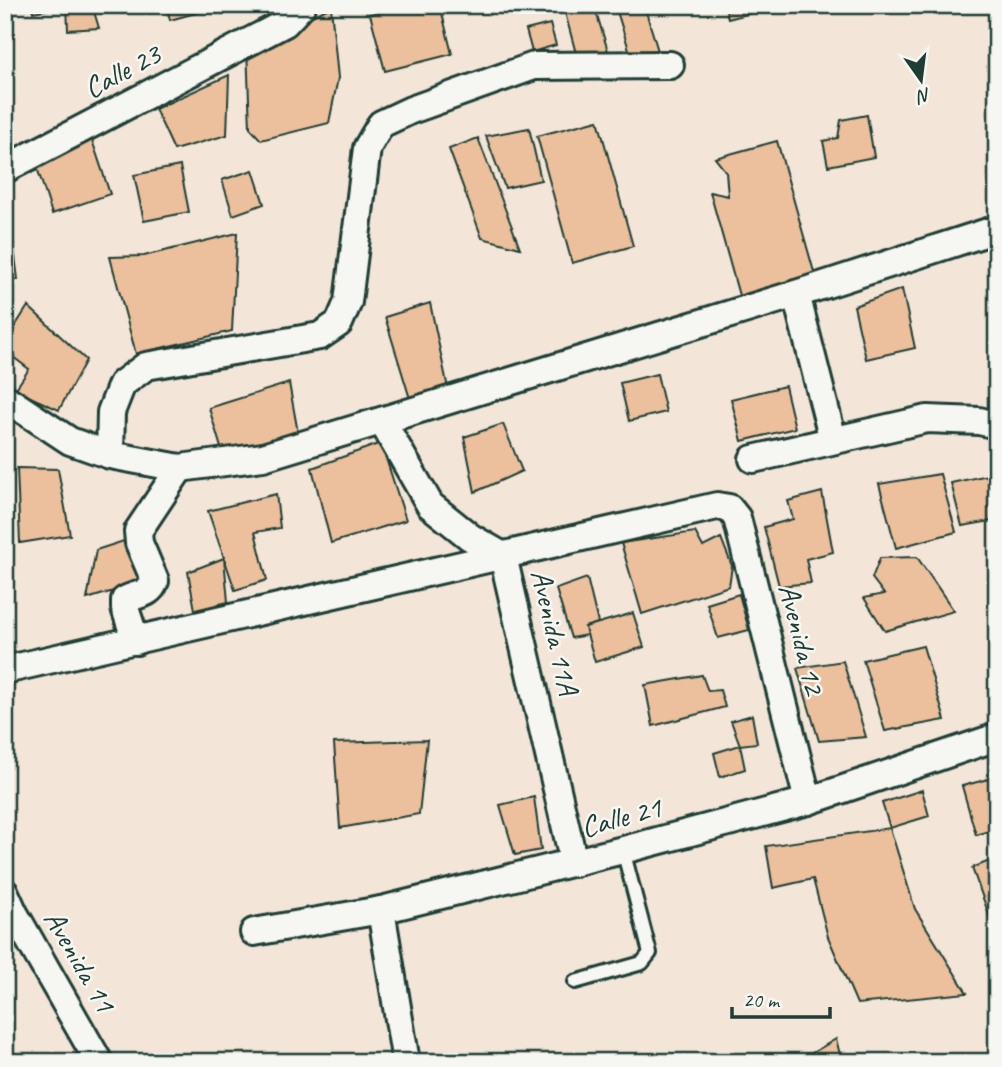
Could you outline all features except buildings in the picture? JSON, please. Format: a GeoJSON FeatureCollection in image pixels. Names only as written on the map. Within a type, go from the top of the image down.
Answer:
{"type":"FeatureCollection","features":[{"type":"Feature","properties":{"kind":"street","name":"Calle 23"},"geometry":{"type":"LineString","coordinates":[[5,169],[289,11]]}},
{"type":"Feature","properties":{"kind":"street"},"geometry":{"type":"LineString","coordinates":[[110,455],[111,412],[122,384],[146,366],[320,336],[339,323],[348,302],[367,148],[381,124],[411,110],[534,66],[670,65]]}},
{"type":"Feature","properties":{"kind":"street"},"geometry":{"type":"LineString","coordinates":[[5,398],[70,441],[110,455],[180,468],[263,457],[796,294],[997,229]]}},
{"type":"Feature","properties":{"kind":"street"},"geometry":{"type":"LineString","coordinates":[[796,294],[833,440]]}},
{"type":"Feature","properties":{"kind":"street"},"geometry":{"type":"LineString","coordinates":[[753,459],[927,419],[979,421],[997,425]]}},
{"type":"Feature","properties":{"kind":"street","name":"Avenida 11A"},"geometry":{"type":"LineString","coordinates":[[382,421],[430,505],[470,537],[503,556],[574,863]]}},
{"type":"Feature","properties":{"kind":"street"},"geometry":{"type":"LineString","coordinates":[[136,641],[125,600],[147,593],[155,581],[139,543],[138,531],[180,468]]}},
{"type":"Feature","properties":{"kind":"street","name":"Avenida 12"},"geometry":{"type":"LineString","coordinates":[[503,556],[717,506],[729,508],[737,518],[808,801]]}},
{"type":"Feature","properties":{"kind":"street"},"geometry":{"type":"LineString","coordinates":[[5,670],[503,556]]}},
{"type":"Feature","properties":{"kind":"street","name":"Calle 21"},"geometry":{"type":"LineString","coordinates":[[254,932],[381,910],[574,863],[808,801],[997,737]]}},
{"type":"Feature","properties":{"kind":"street","name":"Avenida 11"},"geometry":{"type":"LineString","coordinates":[[5,893],[14,914],[99,1062]]}},
{"type":"Feature","properties":{"kind":"street"},"geometry":{"type":"LineString","coordinates":[[381,910],[406,1062]]}},
{"type":"Feature","properties":{"kind":"lane"},"geometry":{"type":"LineString","coordinates":[[575,982],[642,963],[650,953],[623,850]]}}]}
